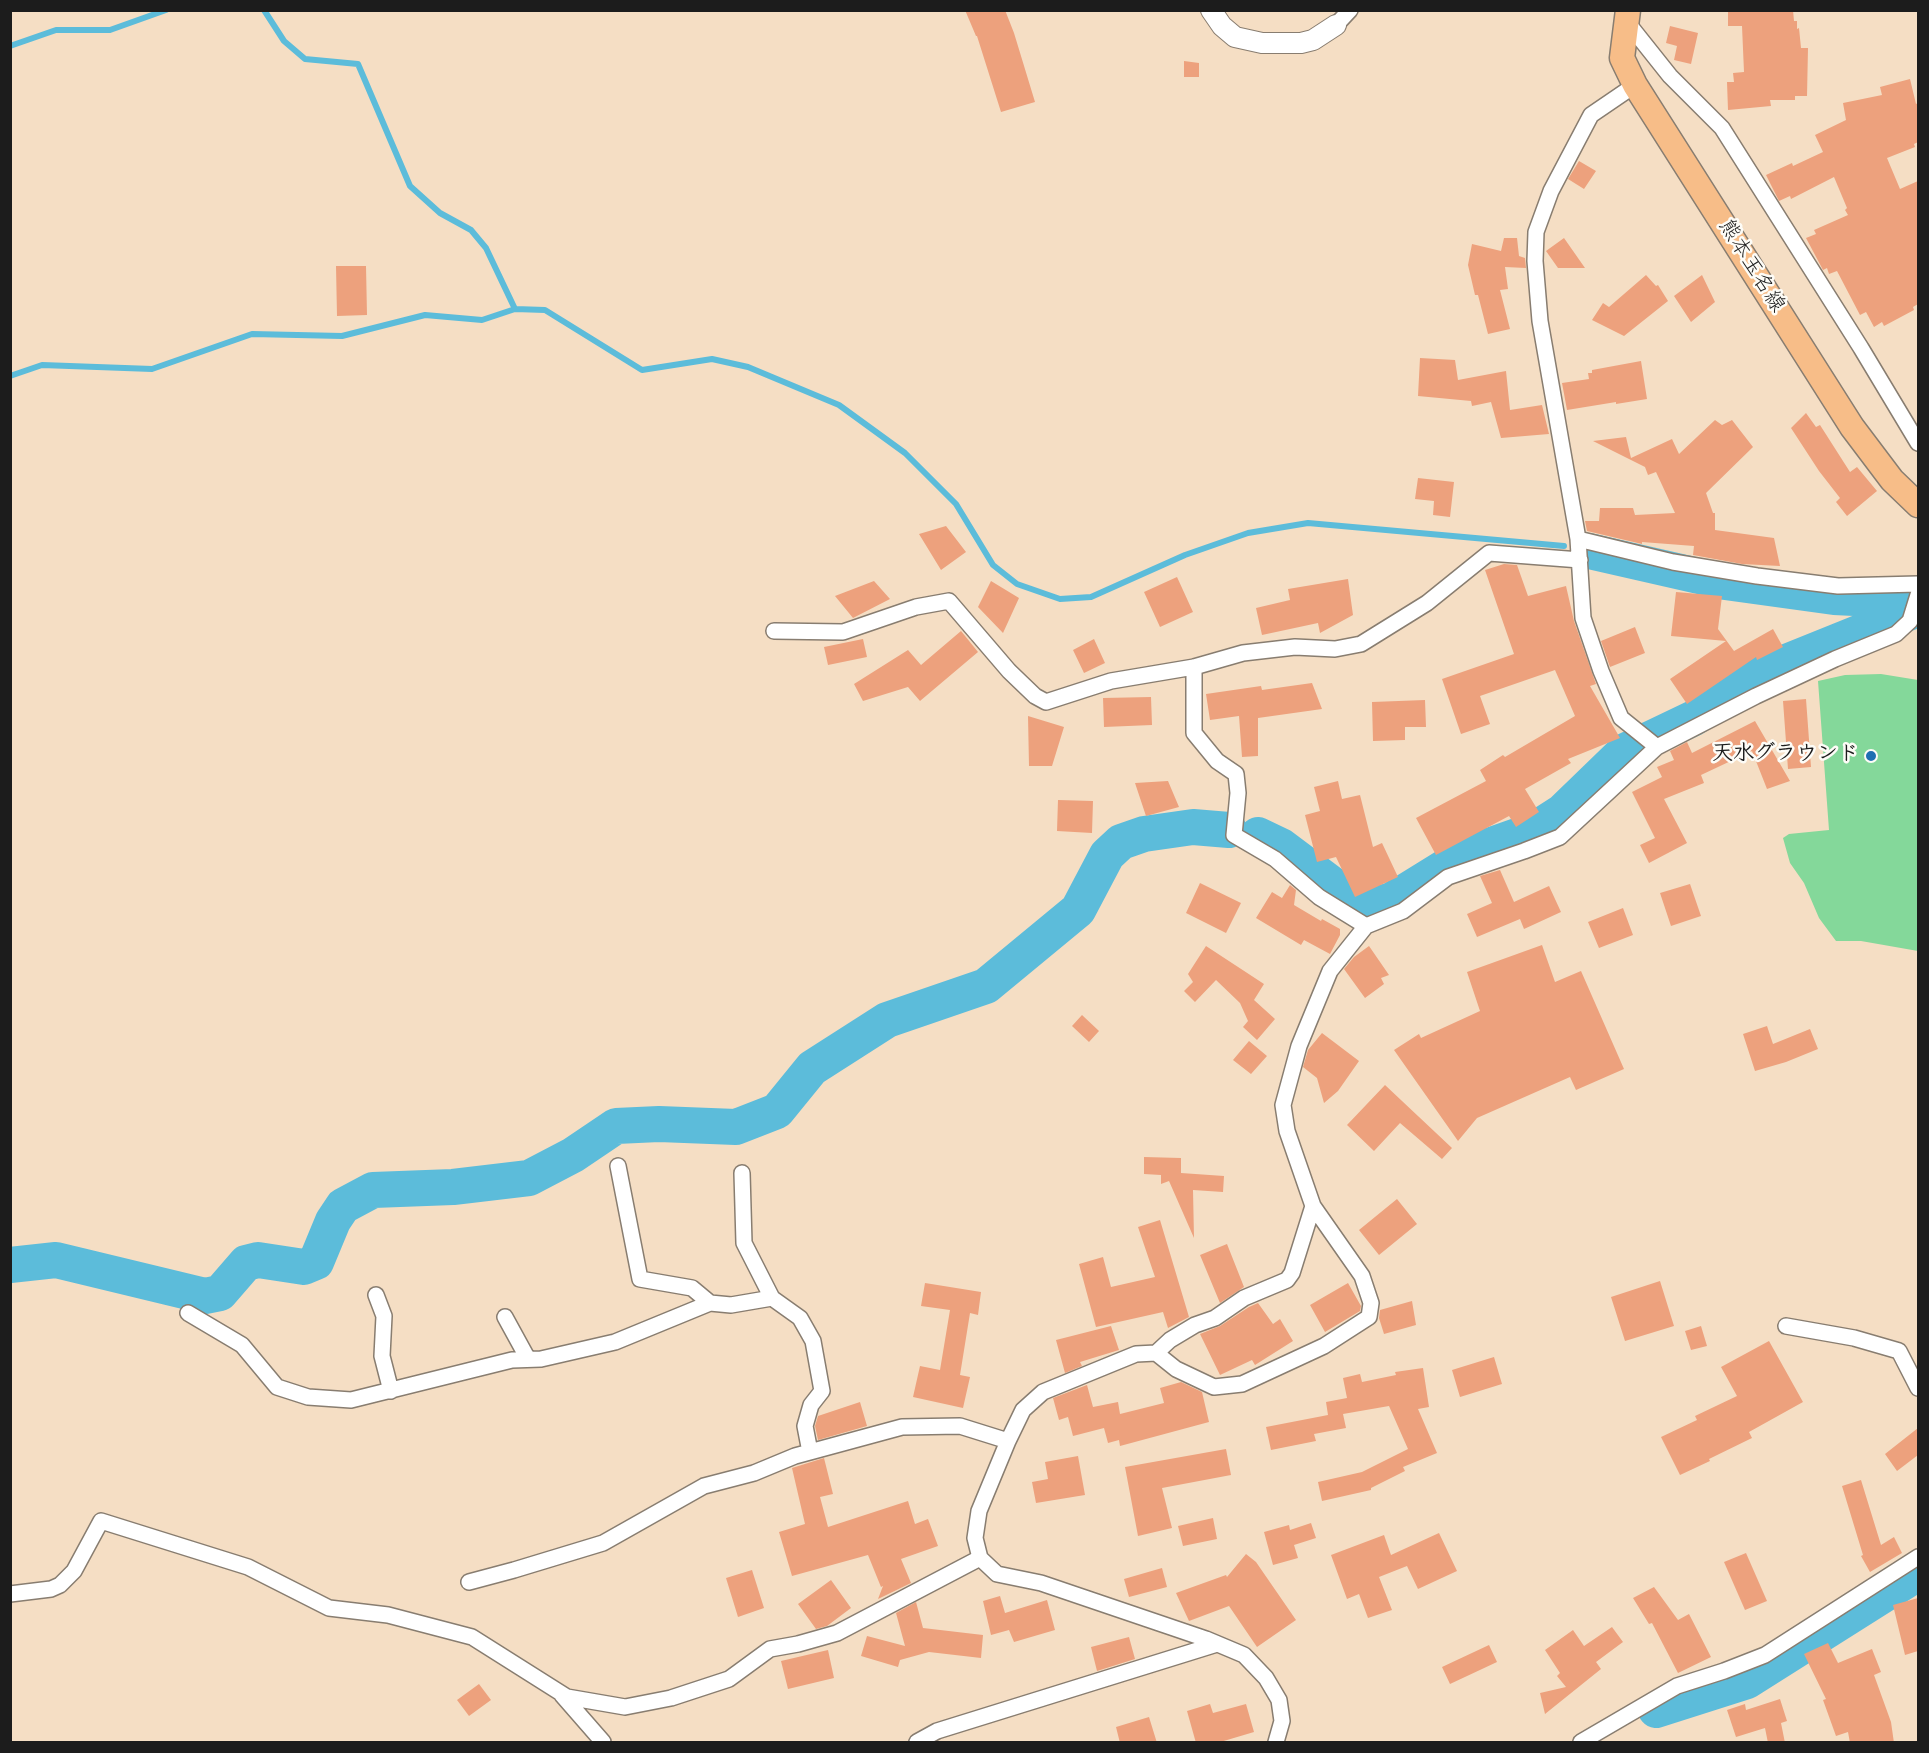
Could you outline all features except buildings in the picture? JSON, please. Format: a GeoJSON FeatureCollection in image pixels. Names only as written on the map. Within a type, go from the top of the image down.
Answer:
{"type":"FeatureCollection","features":[{"type":"Feature","properties":{"kind":"main road","name":"熊本玉名線"},"geometry":{"type":"LineString","coordinates":[[1627,16],[1622,58],[1635,85],[1852,427],[1892,480],[1918,505]]}},
{"type":"Feature","properties":{"kind":"street"},"geometry":{"type":"LineString","coordinates":[[1211,10],[1222,26],[1235,37],[1262,43],[1301,44],[1313,40],[1336,25],[1350,10]]}},
{"type":"Feature","properties":{"kind":"street"},"geometry":{"type":"LineString","coordinates":[[1627,16],[1670,75],[1722,128],[1918,443]]}},
{"type":"Feature","properties":{"kind":"street"},"geometry":{"type":"LineString","coordinates":[[1635,85],[1591,115],[1551,191],[1536,232],[1535,261],[1540,321],[1578,539],[1583,618],[1601,671],[1621,718],[1654,745]]}},
{"type":"Feature","properties":{"kind":"street"},"geometry":{"type":"LineString","coordinates":[[1578,539],[1673,562],[1756,576],[1838,586],[1918,584]]}},
{"type":"Feature","properties":{"kind":"street"},"geometry":{"type":"LineString","coordinates":[[774,631],[843,633],[916,607],[949,601],[1009,671],[1035,696],[1046,702],[1111,681],[1194,667],[1243,653],[1295,648],[1335,649],[1361,644],[1427,603],[1489,553],[1580,560]]}},
{"type":"Feature","properties":{"kind":"street"},"geometry":{"type":"LineString","coordinates":[[1156,1353],[1176,1369],[1214,1387],[1242,1384],[1324,1346],[1369,1317],[1371,1303],[1362,1276],[1313,1206],[1287,1131],[1283,1105],[1299,1046],[1330,971],[1366,926],[1403,911],[1448,877],[1560,837],[1654,745],[1835,659],[1896,634],[1910,621],[1918,595]]}},
{"type":"Feature","properties":{"kind":"street"},"geometry":{"type":"LineString","coordinates":[[1194,667],[1194,733],[1217,761],[1236,774],[1238,793],[1234,835],[1275,859],[1319,897],[1366,926]]}},
{"type":"Feature","properties":{"kind":"street"},"geometry":{"type":"LineString","coordinates":[[618,1166],[640,1279],[692,1287],[710,1303]]}},
{"type":"Feature","properties":{"kind":"street"},"geometry":{"type":"LineString","coordinates":[[742,1173],[744,1243],[772,1298],[800,1318],[813,1341],[822,1391],[811,1405],[805,1426],[810,1452]]}},
{"type":"Feature","properties":{"kind":"street"},"geometry":{"type":"LineString","coordinates":[[1276,1743],[1282,1721],[1279,1700],[1266,1678],[1244,1655],[1041,1582],[997,1574],[980,1558],[975,1538],[979,1512],[1023,1410],[1043,1392],[1136,1354],[1156,1353],[1170,1340],[1195,1325],[1215,1318],[1244,1298],[1287,1280],[1292,1273],[1313,1206]]}},
{"type":"Feature","properties":{"kind":"street"},"geometry":{"type":"LineString","coordinates":[[376,1295],[384,1316],[382,1356],[391,1391]]}},
{"type":"Feature","properties":{"kind":"street"},"geometry":{"type":"LineString","coordinates":[[188,1313],[242,1345],[277,1387],[308,1397],[351,1400],[512,1360],[541,1359],[615,1342],[710,1303],[731,1305],[772,1298]]}},
{"type":"Feature","properties":{"kind":"street"},"geometry":{"type":"LineString","coordinates":[[505,1317],[528,1359]]}},
{"type":"Feature","properties":{"kind":"street"},"geometry":{"type":"LineString","coordinates":[[1786,1326],[1854,1338],[1899,1351],[1918,1388]]}},
{"type":"Feature","properties":{"kind":"street"},"geometry":{"type":"LineString","coordinates":[[469,1582],[603,1543],[704,1486],[754,1473],[795,1456],[902,1426],[960,1426],[1008,1441]]}},
{"type":"Feature","properties":{"kind":"street"},"geometry":{"type":"LineString","coordinates":[[10,1594],[51,1589],[60,1585],[74,1571],[101,1521],[248,1567],[329,1608],[387,1615],[472,1636],[567,1697],[626,1707],[671,1698],[729,1679],[770,1648],[798,1644],[837,1633],[980,1558]]}},
{"type":"Feature","properties":{"kind":"street"},"geometry":{"type":"LineString","coordinates":[[1581,1743],[1677,1686],[1765,1655],[1918,1557]]}},
{"type":"Feature","properties":{"kind":"street"},"geometry":{"type":"LineString","coordinates":[[917,1743],[937,1731],[1217,1644]]}},
{"type":"Feature","properties":{"kind":"street"},"geometry":{"type":"LineString","coordinates":[[561,1693],[603,1743]]}},
{"type":"Feature","properties":{"kind":"green space","name":"天水グラウンド"},"geometry":{"type":"Polygon","coordinates":[[[1881,674],[1918,680],[1918,951],[1861,941],[1836,941],[1819,918],[1804,883],[1790,863],[1783,838],[1789,834],[1829,830],[1818,681],[1845,675],[1881,674]]]}},
{"type":"Feature","properties":{"kind":"waterway"},"geometry":{"type":"LineString","coordinates":[[10,46],[56,30],[110,30],[166,10]]}},
{"type":"Feature","properties":{"kind":"waterway"},"geometry":{"type":"LineString","coordinates":[[264,10],[284,41],[305,59],[358,64],[410,186],[440,213],[471,230],[486,248],[515,309]]}},
{"type":"Feature","properties":{"kind":"waterway"},"geometry":{"type":"LineString","coordinates":[[10,376],[42,365],[152,369],[252,334],[342,336],[425,315],[482,320],[515,309],[545,310],[642,370],[712,359],[748,367],[839,405],[905,453],[956,504],[993,565],[1017,584],[1060,599],[1091,597],[1185,555],[1248,533],[1308,523],[1564,546]]}},
{"type":"Feature","properties":{"kind":"waterway"},"geometry":{"type":"LineString","coordinates":[[1589,551],[1725,582],[1834,597],[1918,601]]}},
{"type":"Feature","properties":{"kind":"waterway"},"geometry":{"type":"LineString","coordinates":[[1258,835],[1281,846],[1349,897],[1370,905],[1390,901],[1466,854],[1534,830],[1562,812],[1625,751],[1694,718],[1769,669],[1918,609]]}},
{"type":"Feature","properties":{"kind":"waterway"},"geometry":{"type":"LineString","coordinates":[[10,1265],[56,1260],[205,1296],[220,1293],[246,1263],[258,1260],[304,1267],[316,1262],[333,1221],[343,1206],[373,1190],[453,1187],[529,1178],[573,1155],[616,1126],[659,1124],[736,1127],[777,1111],[812,1068],[887,1020],[986,986],[1078,910],[1107,855],[1121,842],[1144,834],[1193,827],[1229,830]]}},
{"type":"Feature","properties":{"kind":"waterway"},"geometry":{"type":"LineString","coordinates":[[1656,1710],[1747,1681],[1918,1573]]}},
{"type":"Feature","properties":{"kind":"place","name":"天水グラウンド"},"geometry":{"type":"Point","coordinates":[1871,756]}}]}
